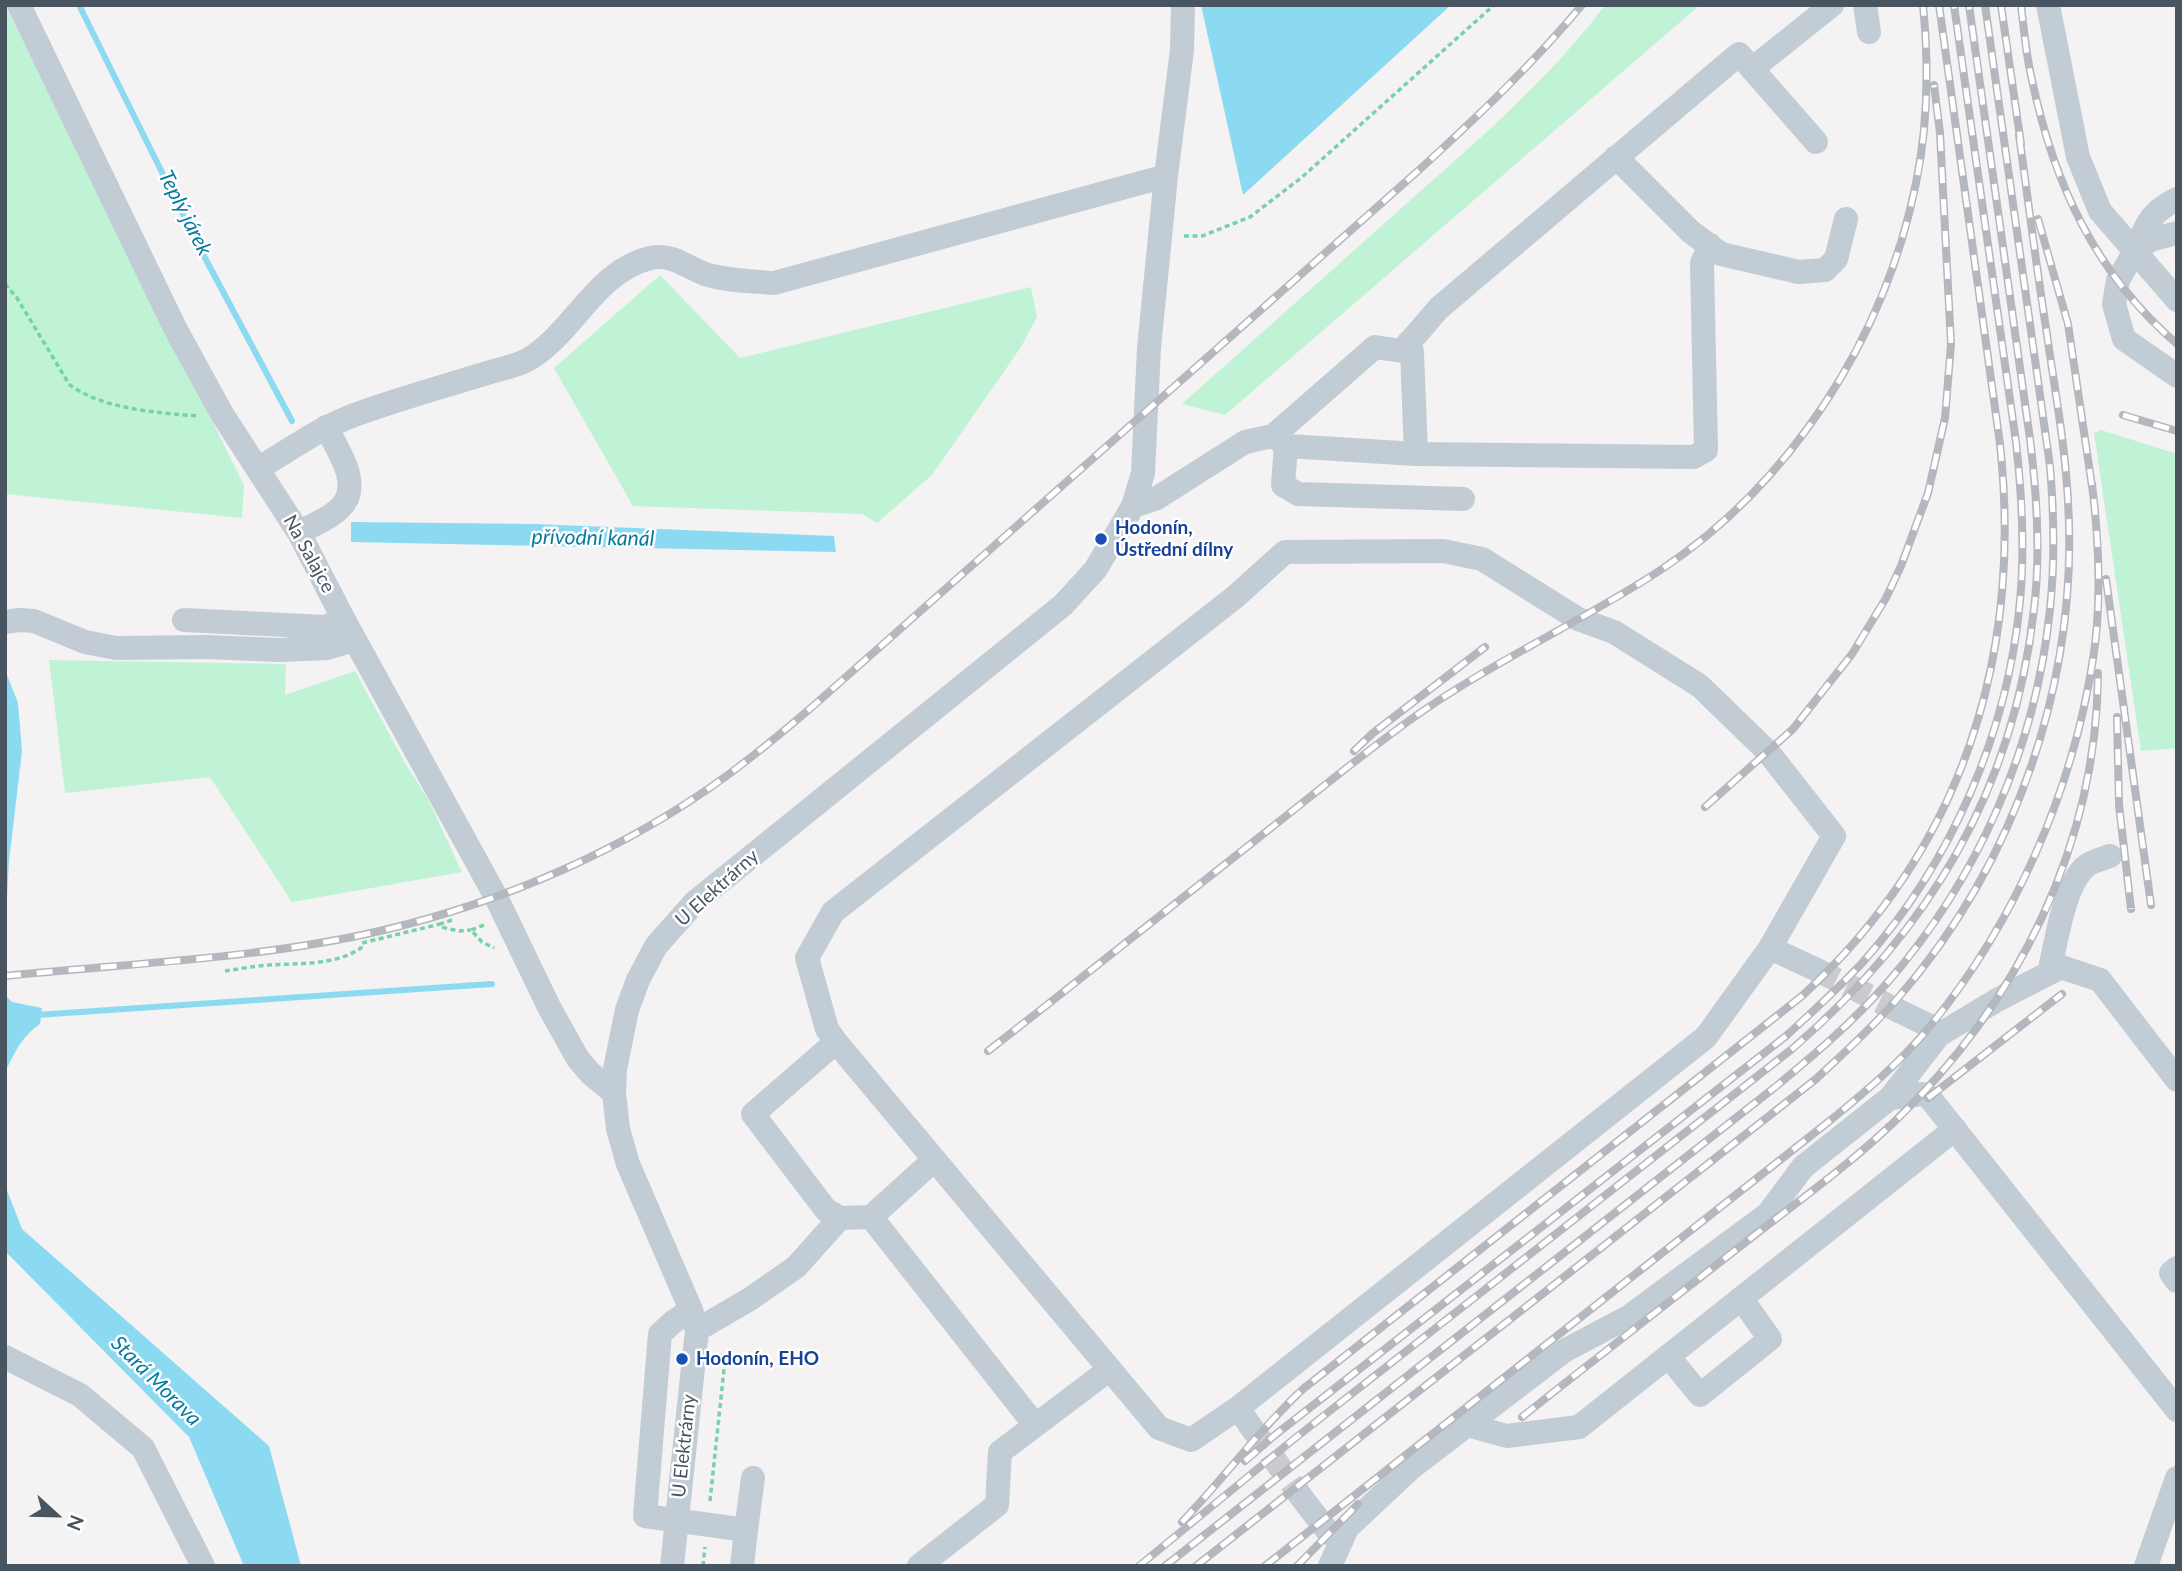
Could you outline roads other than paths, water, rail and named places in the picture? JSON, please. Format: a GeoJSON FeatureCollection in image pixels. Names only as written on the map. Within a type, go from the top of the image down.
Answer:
{"type":"FeatureCollection","features":[{"type":"Feature","properties":{"kind":"street","name":"Na Salajce"},"geometry":{"type":"LineString","coordinates":[[19,5],[176,328],[222,414],[299,533],[496,897],[549,1007],[578,1059],[614,1093]]}},
{"type":"Feature","properties":{"kind":"street","name":"U Elektrárny"},"geometry":{"type":"LineString","coordinates":[[672,1566],[694,1320],[628,1164],[618,1129],[614,1093],[615,1069],[627,1010],[638,979],[656,946],[695,902],[1063,605],[1095,570],[1133,506],[1143,473],[1149,348],[1182,50],[1183,5]]}},
{"type":"Feature","properties":{"kind":"street"},"geometry":{"type":"LineString","coordinates":[[1752,69],[1832,5]]}},
{"type":"Feature","properties":{"kind":"street"},"geometry":{"type":"LineString","coordinates":[[1865,5],[1869,32]]}},
{"type":"Feature","properties":{"kind":"street"},"geometry":{"type":"LineString","coordinates":[[2048,5],[2078,157],[2100,211],[2177,300]]}},
{"type":"Feature","properties":{"kind":"street"},"geometry":{"type":"LineString","coordinates":[[1279,440],[1375,347],[1402,351],[1439,308],[1739,54],[1816,142]]}},
{"type":"Feature","properties":{"kind":"street"},"geometry":{"type":"LineString","coordinates":[[1616,157],[1691,232],[1721,254],[1799,272],[1825,271],[1836,259],[1846,219]]}},
{"type":"Feature","properties":{"kind":"street"},"geometry":{"type":"LineString","coordinates":[[259,468],[326,427],[528,360],[559,335],[600,286],[628,267],[651,258],[665,257],[727,279],[774,283],[1166,176]]}},
{"type":"Feature","properties":{"kind":"street"},"geometry":{"type":"LineString","coordinates":[[2177,199],[2149,218],[2115,288],[2114,304],[2123,339],[2177,376]]}},
{"type":"Feature","properties":{"kind":"street"},"geometry":{"type":"LineString","coordinates":[[2135,251],[2150,240],[2177,233]]}},
{"type":"Feature","properties":{"kind":"street"},"geometry":{"type":"LineString","coordinates":[[1133,506],[1157,498],[1245,442],[1279,440],[1416,454],[1694,457],[1706,450],[1702,263],[1710,246]]}},
{"type":"Feature","properties":{"kind":"street"},"geometry":{"type":"LineString","coordinates":[[1409,342],[1412,352],[1416,454]]}},
{"type":"Feature","properties":{"kind":"street"},"geometry":{"type":"LineString","coordinates":[[299,533],[342,506],[350,491],[347,470],[326,427]]}},
{"type":"Feature","properties":{"kind":"street"},"geometry":{"type":"LineString","coordinates":[[1279,440],[1283,485],[1298,494],[1463,499]]}},
{"type":"Feature","properties":{"kind":"street"},"geometry":{"type":"LineString","coordinates":[[1443,551],[1482,559],[1578,619],[1614,632],[1700,686],[1768,752],[1834,836],[1770,948],[1706,1037],[1243,1416],[1191,1440],[1159,1428],[836,1042],[827,1029],[807,958],[833,912],[1235,597],[1285,552],[1443,551]]}},
{"type":"Feature","properties":{"kind":"street"},"geometry":{"type":"LineString","coordinates":[[12,621],[34,621],[85,642],[116,648],[327,648],[350,630]]}},
{"type":"Feature","properties":{"kind":"street"},"geometry":{"type":"LineString","coordinates":[[206,647],[196,621],[350,630]]}},
{"type":"Feature","properties":{"kind":"street"},"geometry":{"type":"LineString","coordinates":[[2049,973],[2072,882],[2086,865],[2110,856]]}},
{"type":"Feature","properties":{"kind":"street"},"geometry":{"type":"LineString","coordinates":[[1770,948],[1815,969]]}},
{"type":"Feature","properties":{"kind":"street"},"geometry":{"type":"LineString","coordinates":[[1330,1566],[1347,1528],[1411,1468],[1564,1351],[1630,1316],[1768,1214],[1803,1167],[1890,1098],[1940,1035],[1997,1000],[2062,967],[2100,980],[2177,1080]]}},
{"type":"Feature","properties":{"kind":"street"},"geometry":{"type":"LineString","coordinates":[[1903,1013],[1930,1026],[1940,1035]]}},
{"type":"Feature","properties":{"kind":"street"},"geometry":{"type":"LineString","coordinates":[[836,1042],[753,1114],[826,1210],[840,1218],[871,1217],[934,1160]]}},
{"type":"Feature","properties":{"kind":"street"},"geometry":{"type":"LineString","coordinates":[[1890,1098],[1922,1094],[1929,1097],[2177,1410]]}},
{"type":"Feature","properties":{"kind":"street"},"geometry":{"type":"LineString","coordinates":[[1467,1425],[1507,1436],[1579,1427],[1955,1129]]}},
{"type":"Feature","properties":{"kind":"street"},"geometry":{"type":"LineString","coordinates":[[871,1217],[1035,1426]]}},
{"type":"Feature","properties":{"kind":"street"},"geometry":{"type":"LineString","coordinates":[[746,1530],[645,1516],[660,1334],[673,1322],[694,1320],[750,1299],[796,1267],[840,1218]]}},
{"type":"Feature","properties":{"kind":"street"},"geometry":{"type":"LineString","coordinates":[[2177,1268],[2171,1273],[2177,1281]]}},
{"type":"Feature","properties":{"kind":"street"},"geometry":{"type":"LineString","coordinates":[[1668,1356],[1700,1395],[1770,1339],[1741,1298]]}},
{"type":"Feature","properties":{"kind":"street"},"geometry":{"type":"LineString","coordinates":[[5,1357],[80,1395],[143,1448],[203,1566]]}},
{"type":"Feature","properties":{"kind":"street"},"geometry":{"type":"LineString","coordinates":[[919,1566],[997,1505],[1000,1452],[1110,1369]]}},
{"type":"Feature","properties":{"kind":"street"},"geometry":{"type":"LineString","coordinates":[[742,1566],[753,1478]]}},
{"type":"Feature","properties":{"kind":"street"},"geometry":{"type":"LineString","coordinates":[[2146,1566],[2177,1478]]}},
{"type":"Feature","properties":{"kind":"street"},"geometry":{"type":"LineString","coordinates":[[1302,1498],[1329,1533],[1342,1539]]}},
{"type":"Feature","properties":{"kind":"street"},"geometry":{"type":"LineString","coordinates":[[950,1541],[951,1566]]}},
{"type":"Feature","properties":{"kind":"water"},"geometry":{"type":"Polygon","coordinates":[[[1201,5],[1451,5],[1243,195],[1201,5]]]}},
{"type":"Feature","properties":{"kind":"water","name":"přívodní kanál"},"geometry":{"type":"Polygon","coordinates":[[[351,522],[534,524],[834,536],[836,552],[351,542],[351,522]]]}},
{"type":"Feature","properties":{"kind":"water"},"geometry":{"type":"Polygon","coordinates":[[[5,670],[18,703],[22,751],[9,861],[5,934],[5,670]]]}},
{"type":"Feature","properties":{"kind":"water"},"geometry":{"type":"Polygon","coordinates":[[[5,995],[12,1002],[42,1008],[40,1024],[24,1039],[5,1072],[5,995]]]}},
{"type":"Feature","properties":{"kind":"water","name":"Stará Morava"},"geometry":{"type":"Polygon","coordinates":[[[5,1185],[22,1229],[269,1446],[301,1566],[244,1566],[189,1437],[5,1251],[5,1185]]]}},
{"type":"Feature","properties":{"kind":"waterway","name":"Teplý járek"},"geometry":{"type":"LineString","coordinates":[[79,5],[196,241],[292,421]]}},
{"type":"Feature","properties":{"kind":"waterway"},"geometry":{"type":"LineString","coordinates":[[36,1015],[492,984]]}},
{"type":"Feature","properties":{"kind":"tunnel"},"geometry":{"type":"LineString","coordinates":[[1815,969],[1903,1013]]}},
{"type":"Feature","properties":{"kind":"tunnel"},"geometry":{"type":"LineString","coordinates":[[1249,1424],[1302,1498]]}},
{"type":"Feature","properties":{"kind":"railway"},"geometry":{"type":"LineString","coordinates":[[5,976],[243,954],[291,948],[384,930],[430,918],[519,888],[605,850],[646,828],[725,777],[812,707],[1419,170],[1503,90],[1582,5]]}},
{"type":"Feature","properties":{"kind":"railway"},"geometry":{"type":"LineString","coordinates":[[988,1051],[1410,720],[1471,680],[1659,571],[1707,536],[1750,495],[1790,451],[1825,403],[1856,351],[1881,297],[1901,241],[1916,183],[1925,117],[1927,72],[1923,5]]}},
{"type":"Feature","properties":{"kind":"railway"},"geometry":{"type":"LineString","coordinates":[[1182,1522],[1271,1421],[1303,1389],[1802,996],[1857,939],[1904,878],[1941,813],[1970,745],[1990,674],[2001,600],[2005,523],[2000,444],[1939,5]]}},
{"type":"Feature","properties":{"kind":"railway"},"geometry":{"type":"LineString","coordinates":[[1245,1461],[1786,1036],[1835,991],[1895,923],[1923,882],[1970,794],[2003,699],[2020,601],[2023,541],[2016,442],[1954,5]]}},
{"type":"Feature","properties":{"kind":"railway"},"geometry":{"type":"LineString","coordinates":[[1139,1566],[1294,1439],[1792,1049],[1841,1004],[1885,956],[1924,906],[1957,853],[1985,797],[2007,738],[2023,675],[2034,609],[2038,545],[2030,439],[1969,5]]}},
{"type":"Feature","properties":{"kind":"railway"},"geometry":{"type":"LineString","coordinates":[[1165,1566],[1818,1051],[1874,997],[1920,943],[1975,855],[2016,761],[2031,711],[2043,660],[2053,556],[2050,466],[1985,5]]}},
{"type":"Feature","properties":{"kind":"railway"},"geometry":{"type":"LineString","coordinates":[[2001,5],[2021,144]]}},
{"type":"Feature","properties":{"kind":"railway"},"geometry":{"type":"LineString","coordinates":[[2021,5],[2028,61],[2041,118],[2066,191],[2101,257],[2148,317],[2177,344]]}},
{"type":"Feature","properties":{"kind":"railway"},"geometry":{"type":"LineString","coordinates":[[1705,807],[1793,729],[1852,654],[1886,598],[1928,493],[1945,418],[1951,344],[1940,133],[1934,85]]}},
{"type":"Feature","properties":{"kind":"railway"},"geometry":{"type":"LineString","coordinates":[[1196,1566],[1816,1079],[1898,998],[1940,945],[1976,888],[2007,828],[2031,766],[2050,701],[2063,635],[2069,568],[2068,501],[2059,414],[2019,135]]}},
{"type":"Feature","properties":{"kind":"railway"},"geometry":{"type":"LineString","coordinates":[[2038,219],[2068,324],[2093,493]]}},
{"type":"Feature","properties":{"kind":"railway"},"geometry":{"type":"LineString","coordinates":[[2123,415],[2177,431]]}},
{"type":"Feature","properties":{"kind":"railway"},"geometry":{"type":"LineString","coordinates":[[1265,1566],[1827,1123],[1895,1064],[1931,1025],[1989,943],[2014,898],[2036,852],[2071,757],[2084,708],[2098,616],[2098,549],[2092,484]]}},
{"type":"Feature","properties":{"kind":"railway"},"geometry":{"type":"LineString","coordinates":[[2106,579],[2151,905]]}},
{"type":"Feature","properties":{"kind":"railway"},"geometry":{"type":"LineString","coordinates":[[1354,751],[1373,733],[1485,647]]}},
{"type":"Feature","properties":{"kind":"railway"},"geometry":{"type":"LineString","coordinates":[[1522,1417],[1858,1155],[1938,1076],[1978,1027],[2012,974],[2042,918],[2065,859],[2083,799],[2094,737],[2098,673]]}},
{"type":"Feature","properties":{"kind":"railway"},"geometry":{"type":"LineString","coordinates":[[2117,717],[2119,805],[2131,909]]}},
{"type":"Feature","properties":{"kind":"railway"},"geometry":{"type":"LineString","coordinates":[[1928,1098],[2062,994]]}},
{"type":"Feature","properties":{"kind":"railway"},"geometry":{"type":"LineString","coordinates":[[1297,1566],[1358,1504]]}},
{"type":"Feature","properties":{"kind":"place","name":"Hodonín, Ústřední dílny"},"geometry":{"type":"Point","coordinates":[1101,539]}},
{"type":"Feature","properties":{"kind":"place","name":"Hodonín, EHO"},"geometry":{"type":"Point","coordinates":[682,1359]}}]}
